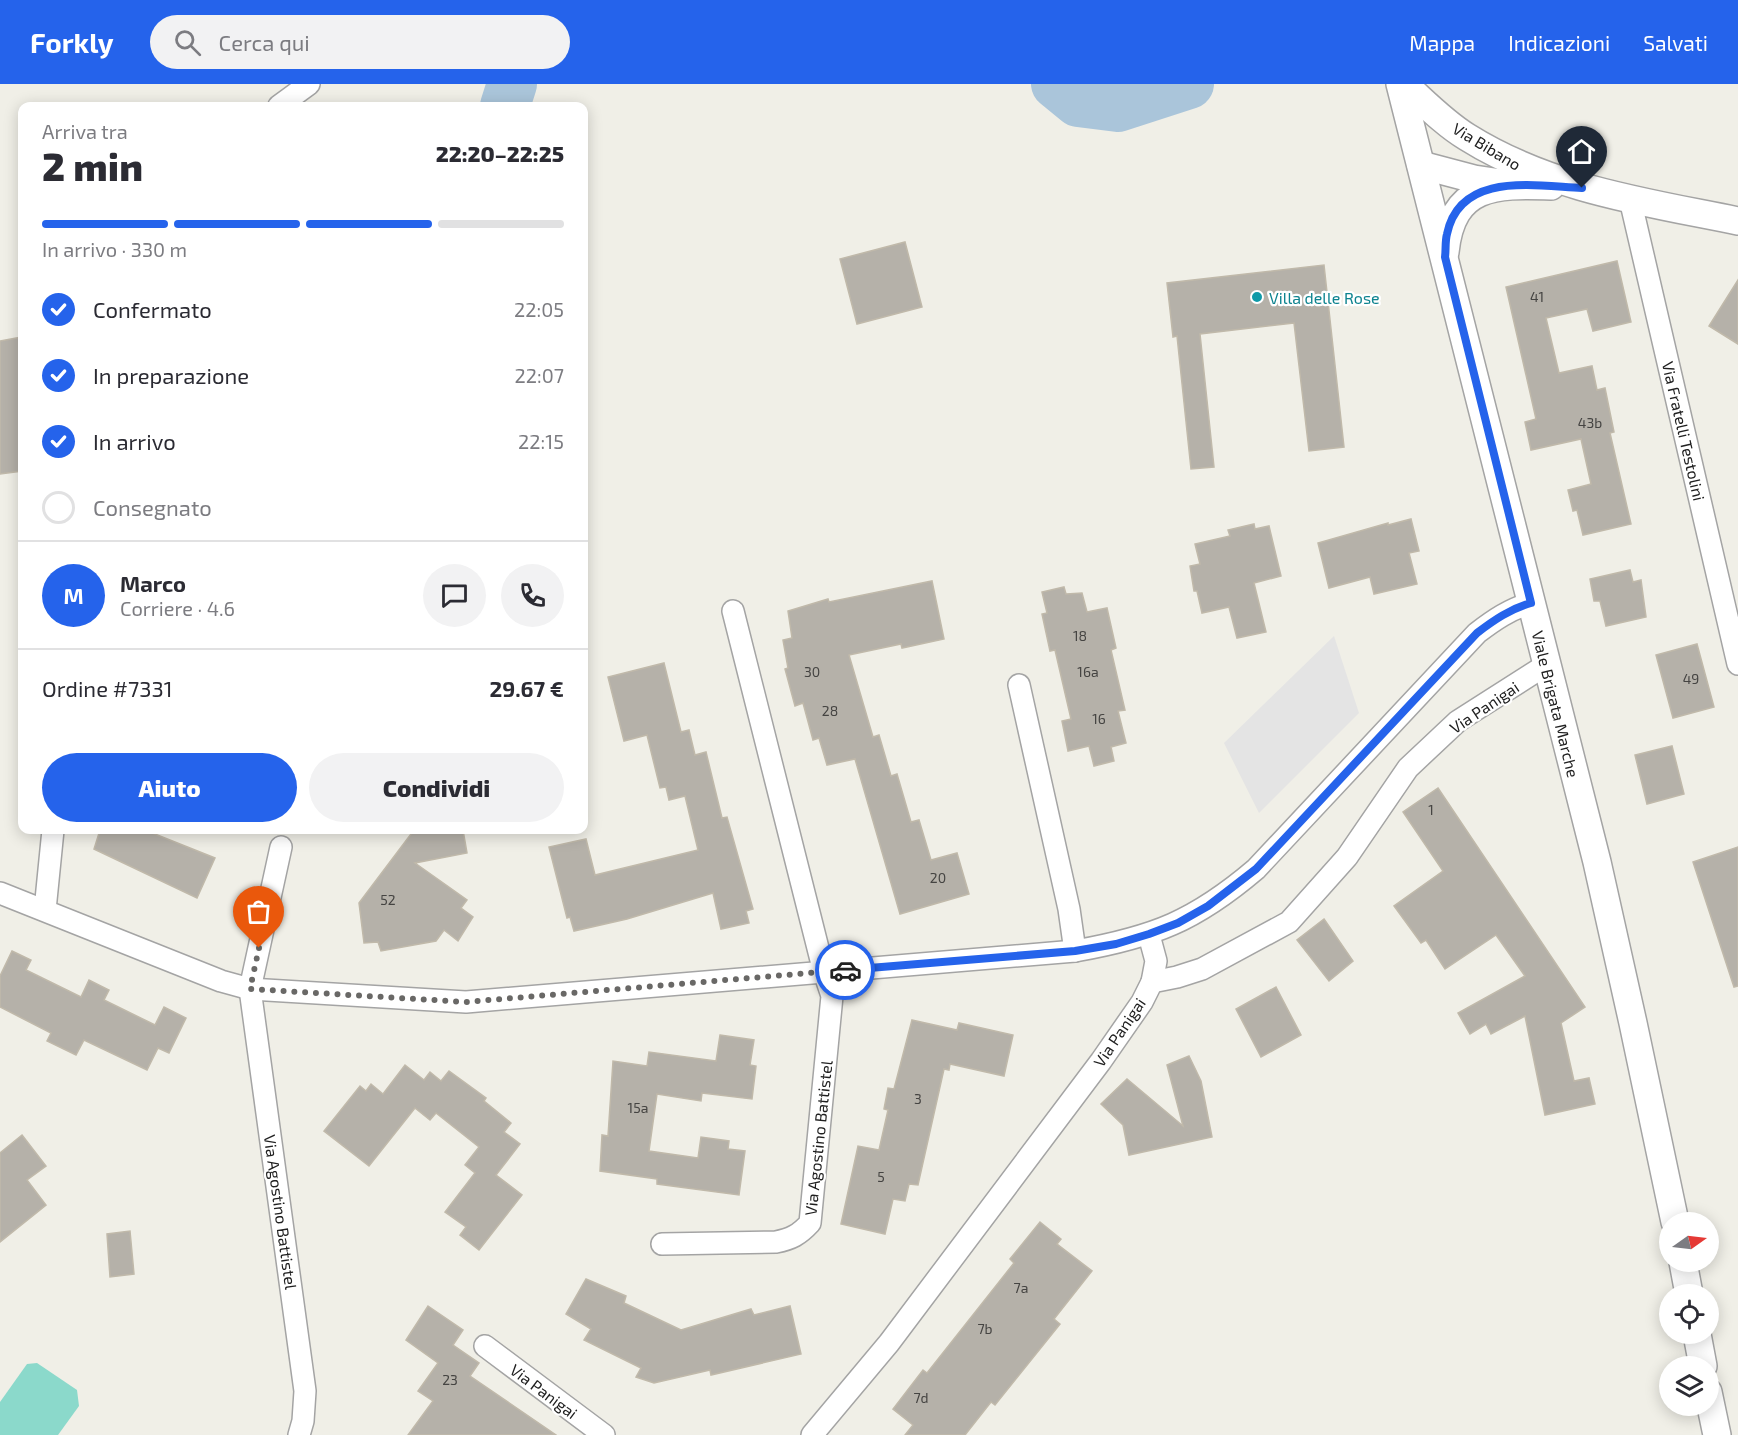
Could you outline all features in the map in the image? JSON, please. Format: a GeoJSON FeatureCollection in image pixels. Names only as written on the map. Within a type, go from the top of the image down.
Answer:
{"type":"FeatureCollection","features":[{"type":"Feature","properties":{"kind":"street"},"geometry":{"type":"LineString","coordinates":[[284,102],[309,84]]}},
{"type":"Feature","properties":{"kind":"street","name":"Via Bibano"},"geometry":{"type":"LineString","coordinates":[[1402,84],[1466,137],[1522,167],[1582,188],[1738,221]]}},
{"type":"Feature","properties":{"kind":"street","name":"Viale Brigata Marche"},"geometry":{"type":"LineString","coordinates":[[1402,84],[1597,861],[1634,1023],[1673,1212]]}},
{"type":"Feature","properties":{"kind":"street"},"geometry":{"type":"LineString","coordinates":[[1466,137],[1441,139],[1430,144],[1420,159],[1474,179],[1517,185]]}},
{"type":"Feature","properties":{"kind":"street","name":"Via Bibano"},"geometry":{"type":"LineString","coordinates":[[1445,257],[1447,232],[1457,211],[1473,195],[1492,187],[1517,185],[1582,188]]}},
{"type":"Feature","properties":{"kind":"street","name":"Via Fratelli Testolini"},"geometry":{"type":"LineString","coordinates":[[1630,199],[1738,664]]}},
{"type":"Feature","properties":{"kind":"street"},"geometry":{"type":"LineString","coordinates":[[0,893],[221,981],[250,989],[466,1002],[1075,951],[1116,944],[1178,923],[1208,906],[1256,869],[1477,633],[1514,608],[1531,603]]}},
{"type":"Feature","properties":{"kind":"street","name":"Via Agostino Battistel"},"geometry":{"type":"LineString","coordinates":[[662,1244],[776,1242],[790,1239],[801,1233],[810,1223],[832,996],[733,611]]}},
{"type":"Feature","properties":{"kind":"street","name":"Via Panigai"},"geometry":{"type":"LineString","coordinates":[[812,1435],[889,1343],[946,1268],[1101,1061],[1142,1002],[1152,982],[1202,969],[1290,922],[1347,857],[1408,768],[1458,720],[1546,665]]}},
{"type":"Feature","properties":{"kind":"street"},"geometry":{"type":"LineString","coordinates":[[1019,685],[1069,909],[1075,951]]}},
{"type":"Feature","properties":{"kind":"street"},"geometry":{"type":"LineString","coordinates":[[45,910],[53,834]]}},
{"type":"Feature","properties":{"kind":"street","name":"Via Agostino Battistel"},"geometry":{"type":"LineString","coordinates":[[281,847],[250,989],[305,1391],[303,1421],[298,1435]]}},
{"type":"Feature","properties":{"kind":"street"},"geometry":{"type":"LineString","coordinates":[[1149,934],[1156,961],[1152,982]]}},
{"type":"Feature","properties":{"kind":"street","name":"Via Panigai"},"geometry":{"type":"LineString","coordinates":[[485,1346],[604,1435]]}},
{"type":"Feature","properties":{"kind":"street"},"geometry":{"type":"LineString","coordinates":[[1713,1416],[1717,1435]]}},
{"type":"Feature","properties":{"kind":"shaded area"},"geometry":{"type":"Polygon","coordinates":[[[1334,636],[1359,713],[1259,813],[1224,743],[1334,636]]]}},
{"type":"Feature","properties":{"kind":"shaded area"},"geometry":{"type":"Polygon","coordinates":[[[37,1363],[77,1390],[79,1406],[58,1435],[0,1435],[0,1402],[27,1364],[37,1363]]]}},
{"type":"Feature","properties":{"kind":"building"},"geometry":{"type":"Polygon","coordinates":[[[905,242],[922,307],[857,324],[840,259],[905,242]]]}},
{"type":"Feature","properties":{"kind":"building"},"geometry":{"type":"Polygon","coordinates":[[[1617,261],[1631,322],[1593,331],[1587,309],[1546,318],[1559,373],[1592,366],[1597,390],[1605,388],[1614,432],[1610,433],[1631,524],[1583,535],[1577,510],[1573,511],[1568,490],[1591,484],[1581,439],[1531,450],[1525,422],[1536,419],[1506,287],[1617,261]]]}},
{"type":"Feature","properties":{"kind":"building"},"geometry":{"type":"Polygon","coordinates":[[[1324,265],[1344,447],[1309,451],[1294,323],[1200,334],[1214,467],[1191,469],[1177,336],[1173,337],[1167,283],[1324,265]]]}},
{"type":"Feature","properties":{"kind":"building"},"geometry":{"type":"Polygon","coordinates":[[[1738,280],[1738,344],[1709,326],[1738,280]]]}},
{"type":"Feature","properties":{"kind":"building"},"geometry":{"type":"Polygon","coordinates":[[[18,338],[18,472],[0,474],[0,341],[18,338]]]}},
{"type":"Feature","properties":{"kind":"building"},"geometry":{"type":"Polygon","coordinates":[[[1411,519],[1419,551],[1409,553],[1417,584],[1374,594],[1370,577],[1329,588],[1318,543],[1388,523],[1388,525],[1411,519]]]}},
{"type":"Feature","properties":{"kind":"building"},"geometry":{"type":"Polygon","coordinates":[[[1254,524],[1255,529],[1269,526],[1281,576],[1254,583],[1266,632],[1237,638],[1229,607],[1202,613],[1197,591],[1194,591],[1190,566],[1200,564],[1195,544],[1230,536],[1228,530],[1254,524]]]}},
{"type":"Feature","properties":{"kind":"building"},"geometry":{"type":"Polygon","coordinates":[[[1630,570],[1633,582],[1641,580],[1646,617],[1606,626],[1600,601],[1594,601],[1590,579],[1630,570]]]}},
{"type":"Feature","properties":{"kind":"building"},"geometry":{"type":"Polygon","coordinates":[[[932,581],[944,639],[902,648],[901,644],[849,655],[873,737],[879,735],[891,776],[897,774],[911,822],[919,820],[931,860],[957,853],[969,894],[900,914],[855,759],[827,765],[819,738],[813,740],[803,703],[795,706],[785,669],[788,668],[783,640],[792,638],[788,611],[828,599],[829,602],[932,581]]]}},
{"type":"Feature","properties":{"kind":"building"},"geometry":{"type":"Polygon","coordinates":[[[1064,587],[1066,594],[1082,593],[1087,612],[1107,608],[1116,648],[1111,650],[1125,710],[1118,711],[1126,743],[1111,747],[1114,761],[1094,766],[1089,746],[1068,751],[1062,721],[1071,719],[1055,650],[1050,651],[1042,614],[1047,613],[1042,592],[1064,587]]]}},
{"type":"Feature","properties":{"kind":"building"},"geometry":{"type":"Polygon","coordinates":[[[1697,644],[1714,707],[1673,718],[1656,655],[1697,644]]]}},
{"type":"Feature","properties":{"kind":"building"},"geometry":{"type":"Polygon","coordinates":[[[664,663],[681,732],[689,730],[695,755],[706,752],[722,818],[727,817],[753,909],[746,911],[749,923],[721,929],[713,893],[627,919],[574,931],[570,917],[567,918],[549,847],[586,839],[595,875],[698,850],[685,796],[669,800],[666,787],[660,788],[647,735],[624,741],[608,677],[664,663]]]}},
{"type":"Feature","properties":{"kind":"building"},"geometry":{"type":"Polygon","coordinates":[[[1672,746],[1684,794],[1647,804],[1635,755],[1672,746]]]}},
{"type":"Feature","properties":{"kind":"building"},"geometry":{"type":"Polygon","coordinates":[[[1438,788],[1585,1007],[1561,1023],[1574,1081],[1589,1078],[1595,1104],[1545,1115],[1525,1016],[1491,1034],[1486,1024],[1470,1034],[1458,1013],[1525,976],[1496,935],[1445,969],[1426,940],[1421,943],[1394,906],[1443,871],[1403,812],[1438,788]]]}},
{"type":"Feature","properties":{"kind":"building"},"geometry":{"type":"Polygon","coordinates":[[[99,834],[155,834],[215,858],[197,898],[94,849],[99,834]]]}},
{"type":"Feature","properties":{"kind":"building"},"geometry":{"type":"Polygon","coordinates":[[[411,834],[464,834],[467,853],[415,863],[467,900],[461,908],[473,917],[458,941],[444,930],[436,941],[381,951],[378,942],[364,943],[359,903],[411,834]]]}},
{"type":"Feature","properties":{"kind":"building"},"geometry":{"type":"Polygon","coordinates":[[[1738,847],[1738,986],[1734,987],[1693,862],[1738,847]]]}},
{"type":"Feature","properties":{"kind":"building"},"geometry":{"type":"Polygon","coordinates":[[[1324,919],[1353,961],[1329,981],[1297,940],[1324,919]]]}},
{"type":"Feature","properties":{"kind":"building"},"geometry":{"type":"Polygon","coordinates":[[[12,951],[31,960],[26,970],[81,997],[89,980],[109,990],[104,1000],[155,1025],[164,1007],[186,1018],[169,1053],[158,1048],[147,1070],[84,1040],[76,1055],[47,1041],[51,1033],[0,1007],[0,976],[12,951]]]}},
{"type":"Feature","properties":{"kind":"building"},"geometry":{"type":"Polygon","coordinates":[[[1276,987],[1301,1035],[1261,1057],[1236,1009],[1276,987]]]}},
{"type":"Feature","properties":{"kind":"building"},"geometry":{"type":"Polygon","coordinates":[[[912,1020],[957,1030],[959,1023],[1013,1035],[1004,1076],[950,1064],[949,1070],[944,1069],[918,1185],[909,1184],[905,1201],[893,1199],[885,1234],[841,1224],[858,1146],[879,1150],[888,1110],[884,1109],[888,1088],[894,1089],[912,1020]]]}},
{"type":"Feature","properties":{"kind":"building"},"geometry":{"type":"Polygon","coordinates":[[[720,1035],[754,1040],[750,1065],[756,1066],[752,1099],[702,1093],[701,1101],[657,1094],[649,1151],[698,1158],[701,1137],[729,1141],[728,1149],[745,1151],[739,1195],[657,1184],[657,1179],[600,1171],[602,1135],[608,1136],[613,1061],[647,1066],[649,1052],[716,1061],[720,1035]]]}},
{"type":"Feature","properties":{"kind":"building"},"geometry":{"type":"Polygon","coordinates":[[[1189,1056],[1201,1081],[1212,1137],[1129,1155],[1123,1125],[1101,1104],[1127,1079],[1183,1126],[1167,1065],[1189,1056]]]}},
{"type":"Feature","properties":{"kind":"building"},"geometry":{"type":"Polygon","coordinates":[[[405,1065],[424,1080],[430,1072],[441,1081],[449,1071],[486,1098],[484,1101],[511,1123],[504,1132],[520,1144],[496,1175],[522,1195],[479,1250],[460,1235],[466,1227],[445,1212],[475,1173],[465,1165],[479,1147],[436,1113],[430,1120],[415,1108],[369,1166],[324,1131],[360,1086],[366,1091],[371,1084],[383,1094],[405,1065]]]}},
{"type":"Feature","properties":{"kind":"building"},"geometry":{"type":"Polygon","coordinates":[[[22,1135],[46,1166],[27,1180],[46,1205],[0,1242],[0,1153],[22,1135]]]}},
{"type":"Feature","properties":{"kind":"building"},"geometry":{"type":"Polygon","coordinates":[[[1040,1222],[1061,1239],[1057,1244],[1092,1271],[1054,1319],[1060,1324],[995,1405],[991,1402],[965,1435],[905,1435],[913,1425],[893,1409],[923,1370],[927,1373],[1014,1263],[1010,1259],[1040,1222]]]}},
{"type":"Feature","properties":{"kind":"building"},"geometry":{"type":"Polygon","coordinates":[[[130,1231],[134,1274],[110,1277],[107,1234],[130,1231]]]}},
{"type":"Feature","properties":{"kind":"building"},"geometry":{"type":"Polygon","coordinates":[[[586,1279],[626,1296],[624,1303],[681,1330],[751,1309],[754,1315],[790,1306],[801,1354],[711,1375],[710,1370],[654,1383],[636,1377],[641,1368],[584,1340],[591,1329],[566,1314],[586,1279]]]}},
{"type":"Feature","properties":{"kind":"building"},"geometry":{"type":"Polygon","coordinates":[[[428,1306],[463,1330],[453,1345],[479,1363],[470,1376],[556,1435],[408,1435],[433,1401],[418,1391],[438,1363],[406,1340],[428,1306]]]}},
{"type":"Feature","properties":{"kind":"waterway"},"geometry":{"type":"LineString","coordinates":[[506,102],[512,84]]}},
{"type":"Feature","properties":{"kind":"waterway"},"geometry":{"type":"LineString","coordinates":[[1056,84],[1078,102],[1118,107],[1189,84]]}},
{"type":"Feature","properties":{"kind":"way so far"},"geometry":{"type":"LineString","coordinates":[[259,948],[250,989],[466,1002],[845,970]]}},
{"type":"Feature","properties":{"kind":"place","name":"Villa delle Rose"},"geometry":{"type":"Point","coordinates":[1257,297]}},
{"type":"Feature","properties":{"kind":"route"},"geometry":{"type":"LineString","coordinates":[[845,970],[1075,951],[1116,944],[1178,923],[1208,906],[1256,869],[1477,633],[1496,618],[1514,608],[1531,603],[1445,257],[1447,232],[1457,211],[1473,195],[1492,187],[1517,185],[1582,188]]}}]}
